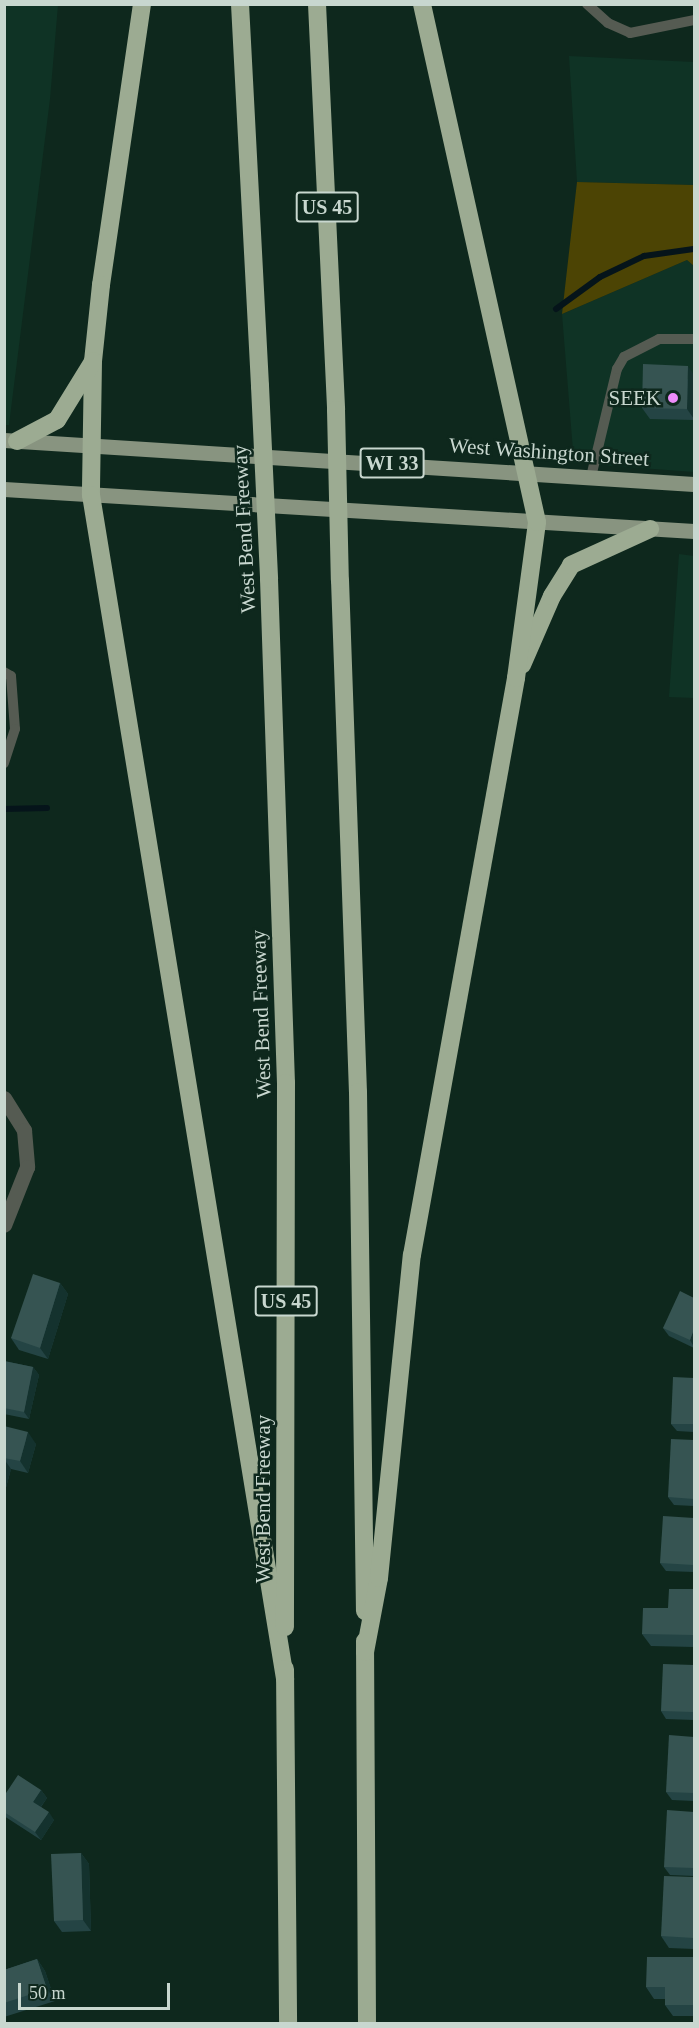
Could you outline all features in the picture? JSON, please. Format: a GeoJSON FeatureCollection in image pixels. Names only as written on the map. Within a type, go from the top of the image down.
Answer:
{"type":"FeatureCollection","features":[{"type":"Feature","properties":{"kind":"highway"},"geometry":{"type":"LineString","coordinates":[[142,4],[93,361],[89,445],[91,495],[285,1679]]}},
{"type":"Feature","properties":{"kind":"highway","name":"West Bend Freeway"},"geometry":{"type":"LineString","coordinates":[[240,4],[269,579],[286,1083],[285,1679],[288,2024]]}},
{"type":"Feature","properties":{"kind":"highway","name":"US 45"},"geometry":{"type":"LineString","coordinates":[[317,4],[336,410],[358,1092],[365,1652],[366,2024]]}},
{"type":"Feature","properties":{"kind":"highway"},"geometry":{"type":"LineString","coordinates":[[365,1652],[379,1578],[412,1255],[516,678],[537,522],[422,4]]}},
{"type":"Feature","properties":{"kind":"highway"},"geometry":{"type":"LineString","coordinates":[[11,440],[57,420],[93,361]]}},
{"type":"Feature","properties":{"kind":"highway"},"geometry":{"type":"LineString","coordinates":[[516,678],[571,565],[650,529]]}},
{"type":"Feature","properties":{"kind":"main road","name":"West Washington Street"},"geometry":{"type":"LineString","coordinates":[[11,440],[527,471],[694,484]]}},
{"type":"Feature","properties":{"kind":"main road","name":"WI 33"},"geometry":{"type":"LineString","coordinates":[[4,489],[694,531]]}},
{"type":"Feature","properties":{"kind":"street"},"geometry":{"type":"LineString","coordinates":[[4,1098],[24,1130],[27,1167],[4,1225]]}},
{"type":"Feature","properties":{"kind":"lane"},"geometry":{"type":"LineString","coordinates":[[586,4],[608,23],[630,33],[694,21]]}},
{"type":"Feature","properties":{"kind":"lane"},"geometry":{"type":"LineString","coordinates":[[591,477],[617,369],[624,357],[659,339],[694,339]]}},
{"type":"Feature","properties":{"kind":"lane"},"geometry":{"type":"LineString","coordinates":[[4,672],[11,676],[15,729],[4,763]]}},
{"type":"Feature","properties":{"kind":"shaded area"},"geometry":{"type":"Polygon","coordinates":[[[4,5],[58,5],[50,99],[9,425],[5,425],[4,5]]]}},
{"type":"Feature","properties":{"kind":"shaded area"},"geometry":{"type":"Polygon","coordinates":[[[569,56],[694,62],[694,185],[577,182],[569,56]]]}},
{"type":"Feature","properties":{"kind":"shaded area"},"geometry":{"type":"Polygon","coordinates":[[[577,182],[694,185],[694,266],[687,260],[562,314],[577,182]]]}},
{"type":"Feature","properties":{"kind":"shaded area"},"geometry":{"type":"Polygon","coordinates":[[[687,260],[694,266],[694,472],[574,463],[562,314],[687,260]]]}},
{"type":"Feature","properties":{"kind":"shaded area"},"geometry":{"type":"Polygon","coordinates":[[[679,554],[694,556],[694,698],[669,697],[679,554]]]}},
{"type":"Feature","properties":{"kind":"building","name":"SEEK"},"geometry":{"type":"Polygon","coordinates":[[[643,364],[688,366],[687,409],[642,408],[643,364]]]}},
{"type":"Feature","properties":{"kind":"building"},"geometry":{"type":"Polygon","coordinates":[[[33,1274],[60,1283],[40,1348],[11,1338],[33,1274]]]}},
{"type":"Feature","properties":{"kind":"building"},"geometry":{"type":"Polygon","coordinates":[[[680,1291],[694,1298],[694,1329],[690,1340],[663,1328],[680,1291]]]}},
{"type":"Feature","properties":{"kind":"building"},"geometry":{"type":"Polygon","coordinates":[[[4,1361],[33,1367],[24,1412],[4,1408],[4,1361]]]}},
{"type":"Feature","properties":{"kind":"building"},"geometry":{"type":"Polygon","coordinates":[[[673,1377],[694,1378],[694,1424],[671,1424],[673,1377]]]}},
{"type":"Feature","properties":{"kind":"building"},"geometry":{"type":"Polygon","coordinates":[[[4,1426],[28,1432],[20,1461],[4,1458],[4,1426]]]}},
{"type":"Feature","properties":{"kind":"building"},"geometry":{"type":"Polygon","coordinates":[[[671,1439],[694,1440],[694,1499],[668,1497],[671,1439]]]}},
{"type":"Feature","properties":{"kind":"building"},"geometry":{"type":"Polygon","coordinates":[[[663,1516],[694,1518],[694,1565],[660,1563],[663,1516]]]}},
{"type":"Feature","properties":{"kind":"building"},"geometry":{"type":"Polygon","coordinates":[[[669,1589],[694,1589],[694,1635],[642,1634],[643,1608],[668,1608],[669,1589]]]}},
{"type":"Feature","properties":{"kind":"building"},"geometry":{"type":"Polygon","coordinates":[[[663,1664],[694,1665],[693,1712],[661,1711],[663,1664]]]}},
{"type":"Feature","properties":{"kind":"building"},"geometry":{"type":"Polygon","coordinates":[[[669,1735],[694,1737],[694,1793],[666,1792],[669,1735]]]}},
{"type":"Feature","properties":{"kind":"building"},"geometry":{"type":"Polygon","coordinates":[[[18,1775],[41,1790],[33,1802],[49,1812],[35,1832],[4,1812],[4,1796],[18,1775]]]}},
{"type":"Feature","properties":{"kind":"building"},"geometry":{"type":"Polygon","coordinates":[[[667,1810],[694,1812],[694,1868],[664,1867],[667,1810]]]}},
{"type":"Feature","properties":{"kind":"building"},"geometry":{"type":"Polygon","coordinates":[[[81,1853],[83,1920],[54,1921],[51,1854],[81,1853]]]}},
{"type":"Feature","properties":{"kind":"building"},"geometry":{"type":"Polygon","coordinates":[[[664,1876],[694,1877],[694,1938],[661,1936],[664,1876]]]}},
{"type":"Feature","properties":{"kind":"building"},"geometry":{"type":"Polygon","coordinates":[[[647,1957],[694,1957],[693,2005],[665,2005],[665,1987],[646,1987],[647,1957]]]}},
{"type":"Feature","properties":{"kind":"building"},"geometry":{"type":"Polygon","coordinates":[[[37,1959],[47,1989],[4,2003],[4,1970],[37,1959]]]}},
{"type":"Feature","properties":{"kind":"waterway"},"geometry":{"type":"LineString","coordinates":[[556,309],[600,277],[644,256],[694,249]]}},
{"type":"Feature","properties":{"kind":"waterway"},"geometry":{"type":"LineString","coordinates":[[4,809],[47,808]]}},
{"type":"Feature","properties":{"kind":"place","name":"SEEK"},"geometry":{"type":"Point","coordinates":[673,398]}}]}
